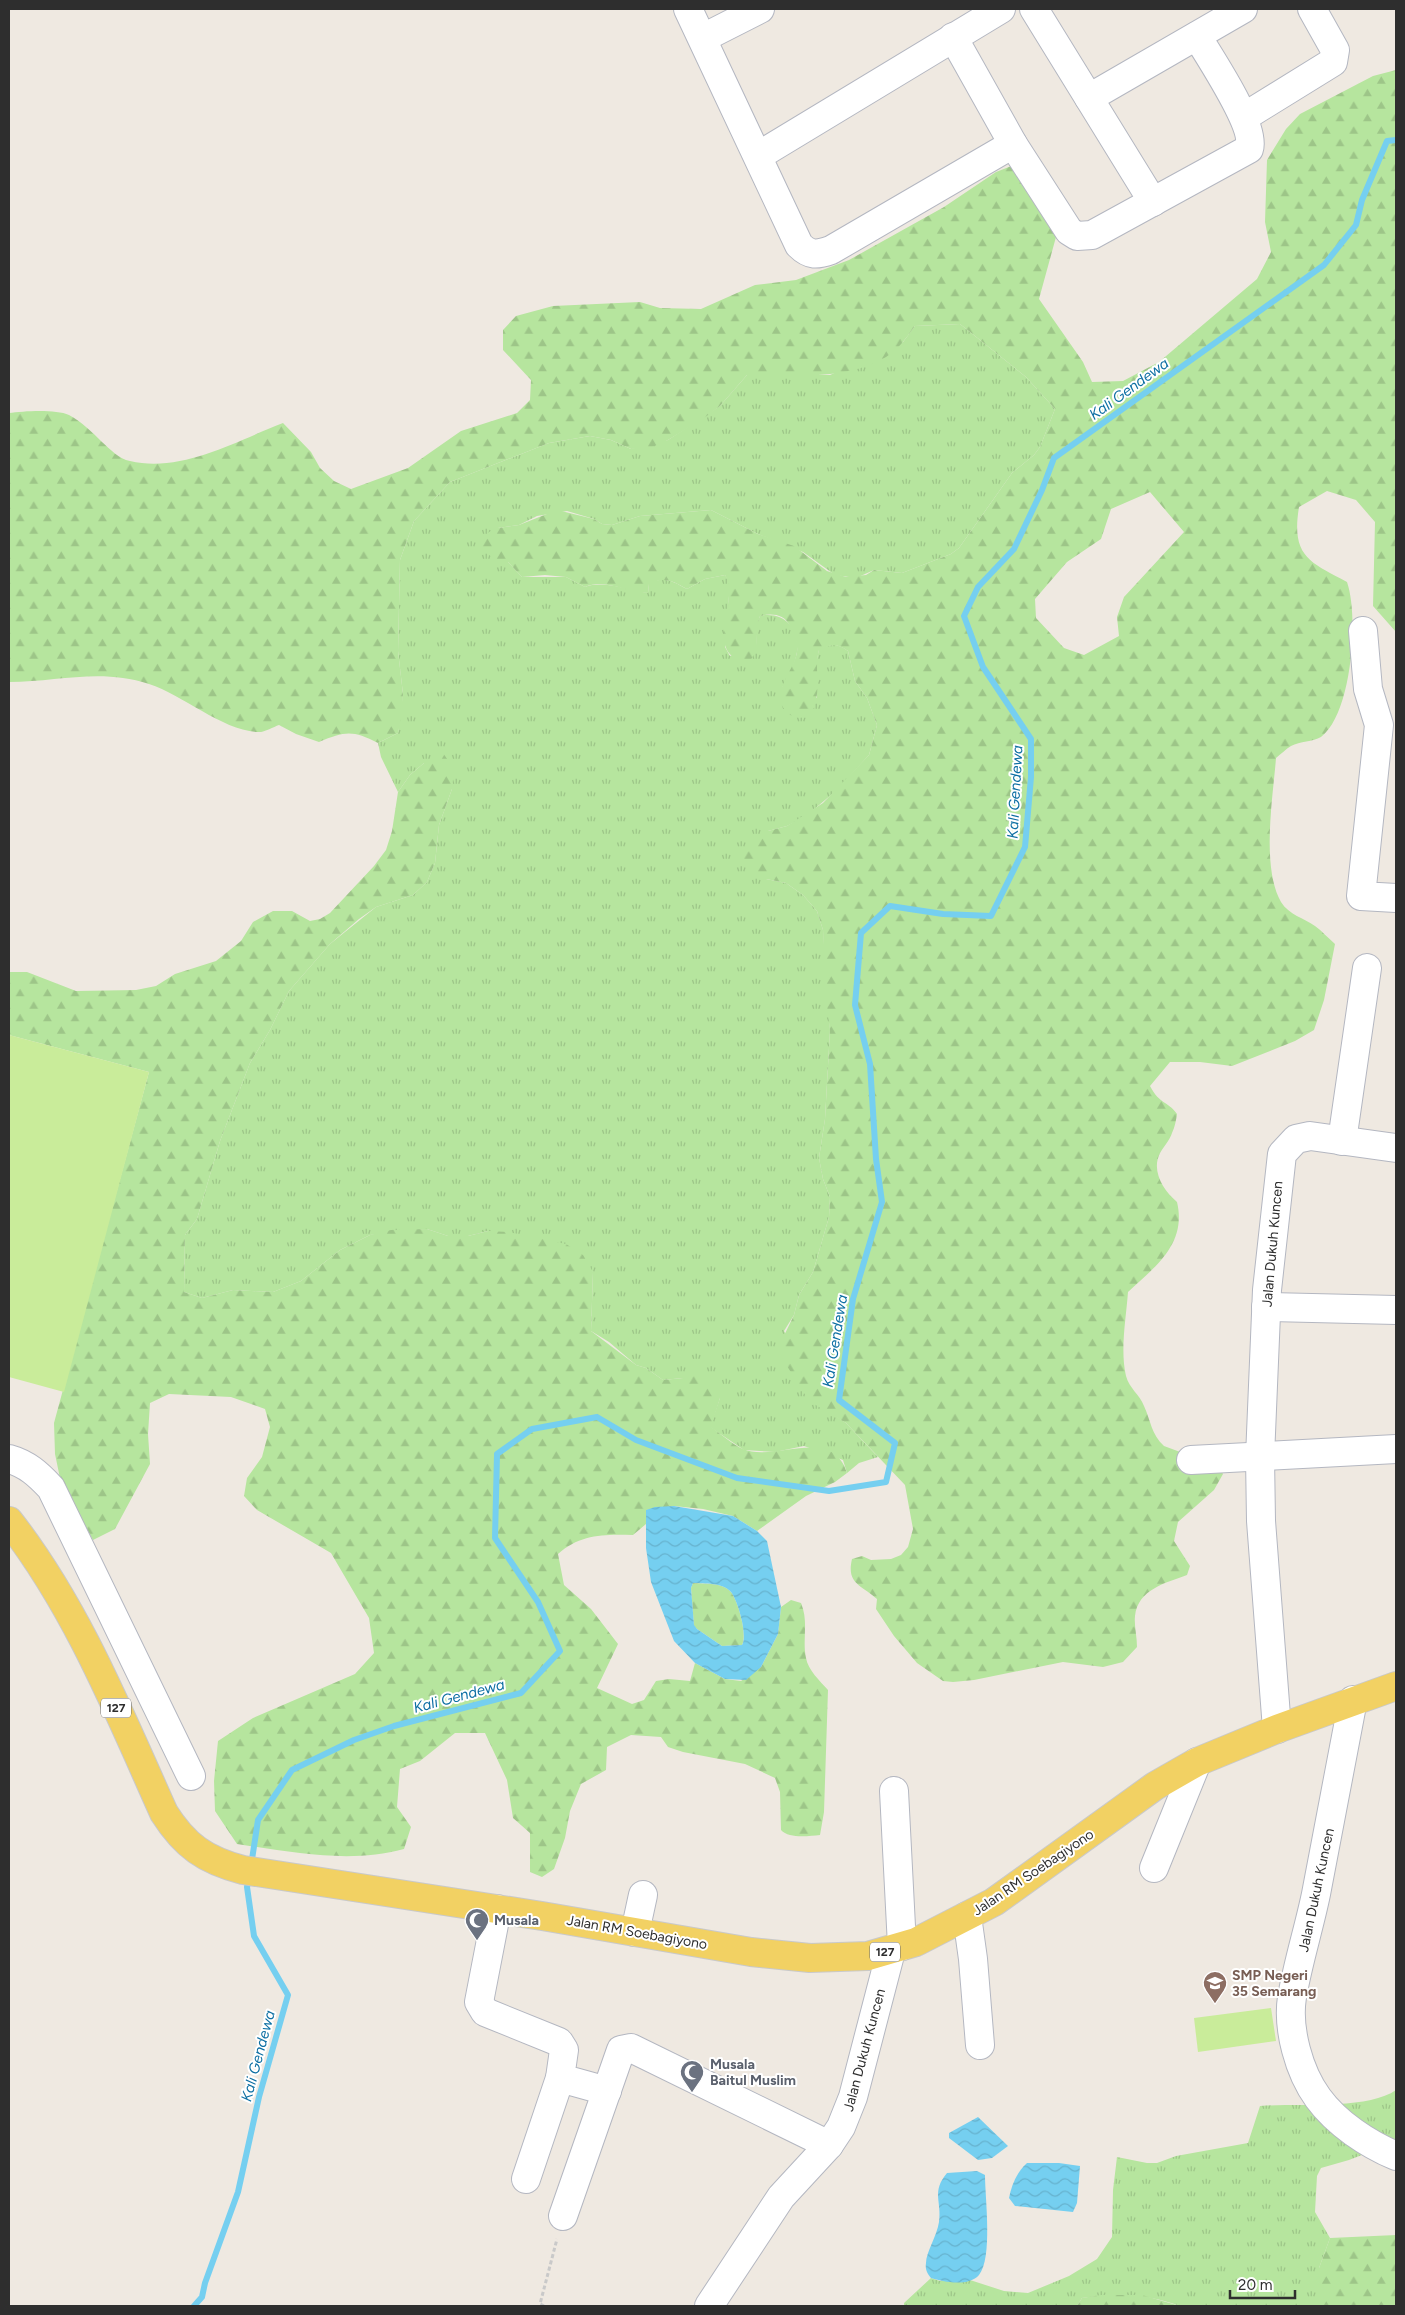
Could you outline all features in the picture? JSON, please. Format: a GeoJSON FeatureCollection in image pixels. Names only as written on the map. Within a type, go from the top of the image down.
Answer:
{"type":"FeatureCollection","features":[{"type":"Feature","properties":{"kind":"main road","name":"Jalan RM Soebagiyono"},"geometry":{"type":"LineString","coordinates":[[9,1521],[45,1571],[66,1607],[109,1692],[164,1813],[174,1829],[190,1847],[223,1864],[243,1870],[497,1909],[751,1952],[810,1958],[853,1958],[896,1948],[994,1902],[1155,1786],[1197,1762],[1277,1729],[1396,1686]]}},
{"type":"Feature","properties":{"kind":"street"},"geometry":{"type":"LineString","coordinates":[[688,9],[799,245],[806,252],[814,255],[831,250],[1013,144]]}},
{"type":"Feature","properties":{"kind":"street"},"geometry":{"type":"LineString","coordinates":[[702,38],[760,9]]}},
{"type":"Feature","properties":{"kind":"street"},"geometry":{"type":"LineString","coordinates":[[1034,9],[1152,202]]}},
{"type":"Feature","properties":{"kind":"street"},"geometry":{"type":"LineString","coordinates":[[1089,98],[1243,9]]}},
{"type":"Feature","properties":{"kind":"street"},"geometry":{"type":"LineString","coordinates":[[1244,117],[1333,62],[1334,50],[1312,9]]}},
{"type":"Feature","properties":{"kind":"street"},"geometry":{"type":"LineString","coordinates":[[758,156],[994,10]]}},
{"type":"Feature","properties":{"kind":"street"},"geometry":{"type":"LineString","coordinates":[[953,37],[1013,144],[1069,231],[1077,236],[1092,235],[1246,153],[1251,143],[1251,136],[1244,117],[1197,36]]}},
{"type":"Feature","properties":{"kind":"street"},"geometry":{"type":"LineString","coordinates":[[1363,631],[1368,689],[1379,725],[1361,896],[1396,898]]}},
{"type":"Feature","properties":{"kind":"street"},"geometry":{"type":"LineString","coordinates":[[1342,1141],[1367,968]]}},
{"type":"Feature","properties":{"kind":"street","name":"Jalan Dukuh Kuncen"},"geometry":{"type":"LineString","coordinates":[[1277,1729],[1261,1521],[1260,1457],[1266,1307],[1282,1154],[1296,1139],[1324,1137],[1396,1148]]}},
{"type":"Feature","properties":{"kind":"street"},"geometry":{"type":"LineString","coordinates":[[1266,1307],[1396,1310]]}},
{"type":"Feature","properties":{"kind":"street"},"geometry":{"type":"LineString","coordinates":[[1191,1460],[1396,1449]]}},
{"type":"Feature","properties":{"kind":"street"},"geometry":{"type":"LineString","coordinates":[[9,1459],[22,1463],[36,1472],[51,1488],[191,1776]]}},
{"type":"Feature","properties":{"kind":"street","name":"Jalan Dukuh Kuncen"},"geometry":{"type":"LineString","coordinates":[[1353,1700],[1312,1911],[1292,1998],[1292,2021],[1297,2049],[1305,2074],[1318,2098],[1365,2140],[1396,2156]]}},
{"type":"Feature","properties":{"kind":"street"},"geometry":{"type":"LineString","coordinates":[[1154,1868],[1197,1762]]}},
{"type":"Feature","properties":{"kind":"street","name":"Jalan Dukuh Kuncen"},"geometry":{"type":"LineString","coordinates":[[709,2306],[781,2197],[829,2145],[842,2127],[853,2097],[896,1948],[894,1791]]}},
{"type":"Feature","properties":{"kind":"street"},"geometry":{"type":"LineString","coordinates":[[634,1932],[643,1895]]}},
{"type":"Feature","properties":{"kind":"street"},"geometry":{"type":"LineString","coordinates":[[497,1909],[479,2002],[481,2007],[485,2012],[559,2042],[564,2050],[560,2078],[526,2179]]}},
{"type":"Feature","properties":{"kind":"street"},"geometry":{"type":"LineString","coordinates":[[966,1916],[973,1959],[980,2045]]}},
{"type":"Feature","properties":{"kind":"street"},"geometry":{"type":"LineString","coordinates":[[563,2216],[621,2050],[626,2048],[631,2048],[829,2145]]}},
{"type":"Feature","properties":{"kind":"street"},"geometry":{"type":"LineString","coordinates":[[560,2078],[608,2091]]}},
{"type":"Feature","properties":{"kind":"path"},"geometry":{"type":"LineString","coordinates":[[544,2306],[540,2304],[563,2216]]}},
{"type":"Feature","properties":{"kind":"green space"},"geometry":{"type":"Polygon","coordinates":[[[1396,70],[1396,632],[1373,606],[1375,522],[1356,500],[1327,491],[1299,507],[1298,537],[1306,555],[1322,569],[1347,582],[1351,597],[1352,617],[1350,664],[1340,708],[1332,725],[1321,737],[1291,746],[1276,758],[1271,812],[1271,870],[1281,902],[1288,910],[1315,926],[1335,944],[1324,1000],[1314,1030],[1295,1041],[1232,1066],[1200,1062],[1170,1062],[1150,1086],[1160,1100],[1170,1106],[1177,1114],[1173,1131],[1160,1153],[1157,1167],[1163,1186],[1177,1202],[1179,1217],[1173,1242],[1166,1253],[1158,1264],[1128,1292],[1123,1345],[1124,1366],[1126,1376],[1142,1402],[1156,1437],[1164,1446],[1218,1466],[1223,1474],[1214,1490],[1178,1522],[1174,1541],[1190,1566],[1187,1575],[1154,1588],[1141,1599],[1135,1616],[1137,1647],[1123,1662],[1103,1667],[1063,1662],[974,1680],[943,1681],[917,1663],[894,1636],[876,1609],[877,1599],[857,1583],[851,1574],[852,1559],[862,1556],[871,1560],[891,1559],[901,1555],[908,1547],[913,1529],[905,1485],[846,1423],[809,1401],[777,1350],[794,1315],[799,1295],[813,1272],[829,1217],[830,1197],[823,1179],[819,1158],[825,1119],[830,1030],[825,990],[823,930],[817,911],[803,895],[786,883],[766,879],[740,856],[752,840],[768,831],[787,826],[823,803],[869,755],[877,725],[867,698],[855,681],[848,651],[837,646],[827,646],[819,650],[817,658],[816,701],[809,717],[802,718],[790,715],[781,703],[780,696],[781,689],[797,652],[796,642],[790,626],[777,615],[760,616],[753,657],[749,662],[735,658],[727,650],[724,639],[729,599],[729,586],[725,575],[705,579],[687,589],[673,582],[659,580],[649,584],[648,593],[601,584],[585,587],[566,577],[545,575],[522,577],[508,562],[498,562],[482,549],[482,539],[489,532],[498,528],[519,525],[557,510],[594,519],[602,524],[612,525],[640,516],[711,510],[758,534],[794,546],[827,571],[846,577],[866,575],[874,570],[902,573],[951,554],[959,548],[1012,473],[1034,455],[1040,447],[1055,409],[1026,377],[960,324],[915,326],[902,343],[886,357],[870,365],[853,370],[800,376],[747,375],[720,406],[668,440],[650,448],[631,449],[611,440],[590,436],[549,443],[450,482],[414,521],[400,560],[398,651],[403,694],[402,714],[398,733],[378,743],[355,734],[343,734],[319,742],[296,734],[279,725],[260,732],[244,730],[216,719],[162,689],[131,679],[96,676],[9,682],[9,413],[48,411],[69,415],[87,427],[118,456],[130,461],[150,464],[189,459],[228,446],[283,423],[311,452],[320,468],[334,481],[351,489],[408,468],[461,431],[517,413],[530,400],[531,380],[503,350],[503,330],[516,316],[553,306],[640,302],[660,308],[701,309],[755,285],[796,280],[849,260],[944,207],[996,172],[1014,165],[1052,219],[1056,237],[1039,299],[1083,362],[1092,382],[1123,381],[1159,362],[1257,279],[1271,252],[1265,222],[1267,160],[1286,129],[1300,114],[1373,76],[1396,70]],[[1150,492],[1111,509],[1101,539],[1067,562],[1035,599],[1036,618],[1064,648],[1084,655],[1119,636],[1117,617],[1124,597],[1184,532],[1150,492]]]}},
{"type":"Feature","properties":{"kind":"green space"},"geometry":{"type":"Polygon","coordinates":[[[960,324],[1026,377],[1055,409],[1040,447],[1034,455],[1012,473],[959,548],[951,554],[902,573],[874,570],[856,578],[835,575],[803,552],[758,534],[711,510],[640,516],[612,525],[602,524],[594,519],[567,511],[537,516],[519,525],[498,528],[508,562],[522,577],[566,577],[585,587],[608,585],[648,593],[649,583],[654,581],[668,580],[687,589],[705,579],[725,575],[730,583],[725,647],[730,656],[756,645],[757,624],[760,616],[776,616],[783,619],[793,629],[796,636],[797,652],[793,666],[782,688],[817,698],[817,659],[819,649],[834,645],[848,651],[855,681],[867,698],[877,725],[869,755],[837,790],[806,816],[787,826],[768,831],[766,879],[786,883],[803,895],[817,911],[823,930],[830,1030],[825,1119],[819,1158],[823,1179],[830,1197],[829,1217],[813,1272],[799,1295],[794,1315],[784,1331],[828,1411],[846,1423],[878,1457],[859,1463],[847,1473],[843,1460],[804,1446],[775,1452],[744,1450],[710,1427],[720,1398],[683,1378],[663,1380],[646,1368],[636,1365],[609,1342],[591,1331],[593,1272],[488,1231],[468,1236],[448,1236],[427,1229],[370,1235],[340,1250],[301,1281],[273,1292],[233,1290],[202,1298],[184,1292],[185,1235],[197,1219],[220,1141],[250,1063],[270,1030],[289,991],[330,944],[376,907],[413,895],[427,882],[435,863],[439,825],[452,789],[424,763],[410,775],[398,792],[381,757],[378,743],[398,733],[403,694],[398,651],[400,560],[414,521],[450,482],[549,443],[590,436],[611,440],[631,449],[668,440],[720,406],[747,375],[830,375],[903,342],[915,326],[960,324]]]}},
{"type":"Feature","properties":{"kind":"green space"},"geometry":{"type":"Polygon","coordinates":[[[443,753],[454,769],[452,789],[439,825],[435,863],[427,882],[413,895],[376,907],[359,919],[330,944],[289,991],[270,1030],[250,1063],[220,1141],[197,1219],[185,1235],[184,1292],[202,1298],[233,1290],[273,1292],[301,1281],[340,1250],[370,1235],[391,1230],[427,1229],[448,1236],[468,1236],[488,1231],[508,1232],[566,1244],[583,1255],[593,1272],[591,1331],[636,1365],[646,1368],[663,1380],[683,1378],[700,1371],[719,1387],[720,1398],[711,1427],[743,1449],[756,1452],[771,1452],[816,1448],[829,1451],[840,1458],[847,1473],[835,1482],[806,1496],[757,1531],[733,1516],[703,1509],[674,1506],[646,1510],[646,1524],[633,1535],[603,1535],[584,1539],[566,1547],[558,1554],[564,1585],[591,1609],[618,1644],[597,1688],[632,1704],[644,1700],[656,1681],[669,1679],[690,1681],[695,1663],[725,1679],[741,1681],[761,1667],[778,1634],[781,1607],[791,1600],[801,1603],[805,1617],[805,1651],[807,1662],[828,1690],[824,1812],[820,1835],[794,1836],[781,1830],[780,1792],[775,1778],[745,1764],[683,1752],[668,1747],[661,1737],[631,1735],[607,1747],[606,1770],[581,1784],[570,1811],[565,1838],[554,1869],[542,1877],[530,1872],[530,1833],[513,1818],[507,1780],[485,1733],[455,1733],[420,1761],[400,1769],[397,1807],[411,1827],[404,1849],[363,1856],[342,1856],[299,1853],[237,1844],[215,1811],[214,1781],[218,1741],[253,1718],[355,1674],[374,1653],[369,1618],[331,1553],[257,1510],[244,1496],[247,1478],[262,1457],[270,1427],[265,1409],[231,1397],[169,1394],[150,1403],[148,1434],[150,1464],[115,1529],[93,1540],[61,1483],[55,1454],[54,1423],[149,1072],[9,1035],[9,972],[27,972],[76,991],[136,990],[156,986],[175,974],[216,961],[241,941],[253,922],[273,911],[292,911],[310,921],[320,919],[330,913],[374,866],[386,850],[392,831],[398,792],[410,775],[424,763],[443,753]]]}},
{"type":"Feature","properties":{"kind":"green space"},"geometry":{"type":"Polygon","coordinates":[[[9,1035],[149,1072],[64,1392],[9,1377],[9,1035]]]}},
{"type":"Feature","properties":{"kind":"green space"},"geometry":{"type":"Polygon","coordinates":[[[693,1583],[718,1585],[731,1592],[737,1603],[741,1618],[744,1634],[742,1645],[722,1646],[694,1626],[691,1588],[693,1583]]]}},
{"type":"Feature","properties":{"kind":"green space"},"geometry":{"type":"Polygon","coordinates":[[[1271,2008],[1276,2041],[1198,2052],[1194,2018],[1271,2008]]]}},
{"type":"Feature","properties":{"kind":"green space"},"geometry":{"type":"Polygon","coordinates":[[[1396,2090],[1395,2142],[1349,2160],[1321,2168],[1317,2176],[1315,2212],[1330,2238],[1319,2268],[1319,2306],[1180,2306],[1144,2297],[1106,2295],[1082,2298],[1077,2306],[904,2306],[904,2303],[931,2278],[940,2281],[970,2280],[1004,2291],[1028,2293],[1069,2276],[1097,2259],[1112,2237],[1113,2190],[1117,2157],[1157,2163],[1176,2156],[1248,2143],[1260,2106],[1368,2101],[1396,2090]]]}},
{"type":"Feature","properties":{"kind":"green space"},"geometry":{"type":"Polygon","coordinates":[[[1396,2235],[1396,2306],[1319,2306],[1319,2268],[1330,2238],[1396,2235]]]}},
{"type":"Feature","properties":{"kind":"green space"},"geometry":{"type":"Polygon","coordinates":[[[1101,2295],[1142,2295],[1180,2306],[1077,2306],[1082,2298],[1101,2295]]]}},
{"type":"Feature","properties":{"kind":"water"},"geometry":{"type":"Polygon","coordinates":[[[674,1506],[733,1516],[757,1531],[767,1541],[781,1607],[778,1634],[761,1667],[746,1680],[725,1679],[695,1663],[674,1641],[651,1582],[646,1548],[646,1510],[655,1507],[674,1506]],[[693,1583],[691,1588],[694,1625],[697,1629],[722,1646],[742,1645],[744,1634],[741,1618],[737,1603],[731,1592],[718,1585],[693,1583]]]}},
{"type":"Feature","properties":{"kind":"water"},"geometry":{"type":"Polygon","coordinates":[[[978,2117],[1008,2146],[992,2158],[978,2160],[949,2138],[949,2133],[978,2117]]]}},
{"type":"Feature","properties":{"kind":"water"},"geometry":{"type":"Polygon","coordinates":[[[1027,2163],[1059,2163],[1080,2166],[1077,2203],[1073,2212],[1015,2206],[1009,2198],[1010,2193],[1018,2174],[1027,2163]]]}},
{"type":"Feature","properties":{"kind":"water"},"geometry":{"type":"Polygon","coordinates":[[[977,2171],[985,2175],[987,2242],[983,2267],[975,2279],[969,2281],[949,2282],[931,2278],[927,2271],[926,2259],[939,2222],[939,2186],[947,2173],[977,2171]]]}},
{"type":"Feature","properties":{"kind":"waterway","name":"Kali Gendewa"},"geometry":{"type":"LineString","coordinates":[[251,1866],[258,1820],[292,1770],[354,1740],[394,1726],[521,1693],[560,1651],[538,1602],[495,1538],[497,1454],[532,1429],[597,1417],[636,1440],[737,1478],[829,1491],[886,1482],[895,1443],[839,1400],[853,1299],[882,1202],[876,1159],[870,1064],[855,1005],[861,933],[890,906],[943,914],[991,916],[1025,847],[1031,777],[1031,739],[983,667],[964,616],[978,587],[1014,549],[1042,490],[1054,458],[1324,265],[1356,225],[1362,200],[1387,141],[1396,140]]}},
{"type":"Feature","properties":{"kind":"waterway","name":"Kali Gendewa"},"geometry":{"type":"LineString","coordinates":[[194,2306],[202,2297],[205,2283],[238,2192],[259,2097],[288,1995],[254,1936],[247,1887],[249,1878]]}},
{"type":"Feature","properties":{"kind":"place","name":"Musala"},"geometry":{"type":"Point","coordinates":[477,1941]}},
{"type":"Feature","properties":{"kind":"place","name":"SMP Negeri 35 Semarang"},"geometry":{"type":"Point","coordinates":[1215,2004]}},
{"type":"Feature","properties":{"kind":"place","name":"Musala Baitul Muslim"},"geometry":{"type":"Point","coordinates":[692,2093]}}]}
